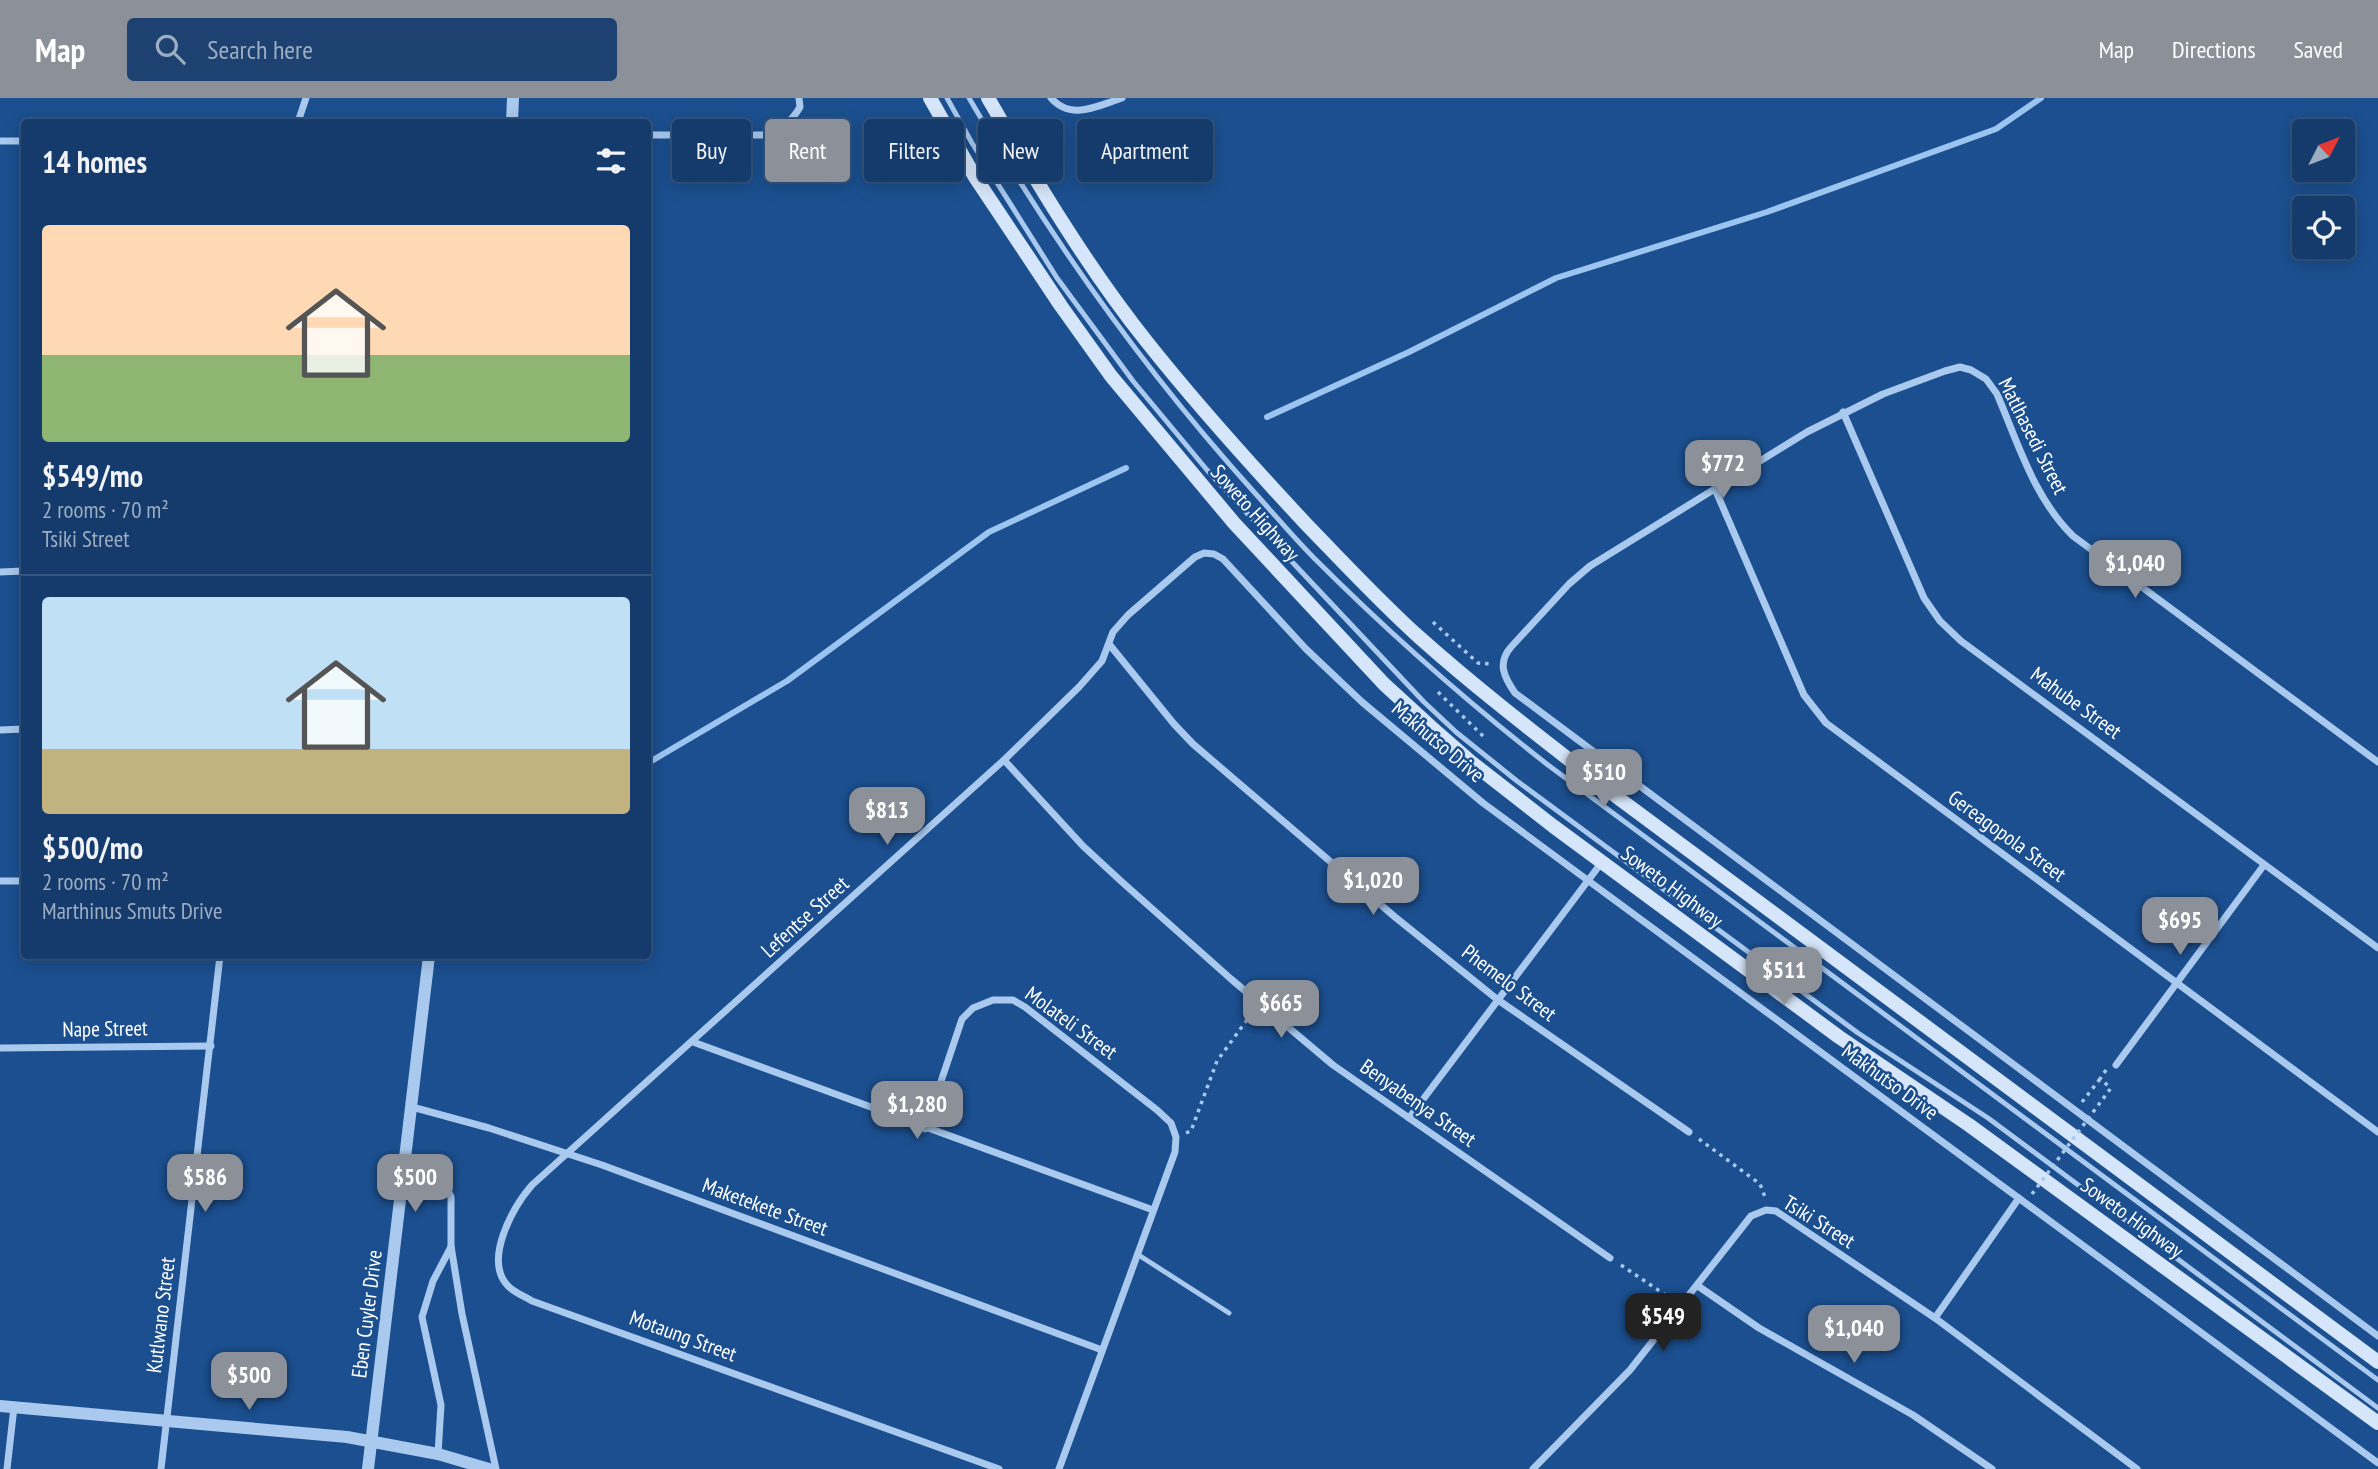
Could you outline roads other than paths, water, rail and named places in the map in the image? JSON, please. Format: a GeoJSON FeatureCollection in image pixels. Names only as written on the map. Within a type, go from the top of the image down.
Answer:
{"type":"FeatureCollection","features":[{"type":"Feature","properties":{"kind":"main road","name":"Soweto Highway"},"geometry":{"type":"LineString","coordinates":[[930,98],[975,177],[1111,376],[1234,523],[1384,684],[1480,769],[1602,861],[1839,1037],[1969,1125],[2378,1423]]}},
{"type":"Feature","properties":{"kind":"main road","name":"Soweto Highway"},"geometry":{"type":"LineString","coordinates":[[988,98],[1092,265],[1146,341],[1248,462],[1361,581],[1418,636],[1514,718],[1621,800],[2378,1362]]}},
{"type":"Feature","properties":{"kind":"street"},"geometry":{"type":"LineString","coordinates":[[300,119],[306,98]]}},
{"type":"Feature","properties":{"kind":"street"},"geometry":{"type":"LineString","coordinates":[[512,119],[513,98]]}},
{"type":"Feature","properties":{"kind":"street"},"geometry":{"type":"LineString","coordinates":[[651,135],[764,135],[793,120],[800,107],[799,98]]}},
{"type":"Feature","properties":{"kind":"street"},"geometry":{"type":"LineString","coordinates":[[1051,98],[1064,109],[1078,112],[1122,98]]}},
{"type":"Feature","properties":{"kind":"street"},"geometry":{"type":"LineString","coordinates":[[0,141],[21,141]]}},
{"type":"Feature","properties":{"kind":"street","name":"Matlhasedi Street"},"geometry":{"type":"LineString","coordinates":[[2378,762],[2065,528],[2042,498],[1997,394],[1986,379],[1960,367],[1843,412],[1580,573],[1510,647],[1502,664],[1504,674],[1515,692],[2378,1336]]}},
{"type":"Feature","properties":{"kind":"street","name":"Mahube Street"},"geometry":{"type":"LineString","coordinates":[[1843,412],[1924,598],[1940,621],[1961,640],[2378,948]]}},
{"type":"Feature","properties":{"kind":"street","name":"Gereagopola Street"},"geometry":{"type":"LineString","coordinates":[[1715,489],[1804,695],[1826,723],[2378,1132]]}},
{"type":"Feature","properties":{"kind":"street","name":"Lefentse Street"},"geometry":{"type":"LineString","coordinates":[[568,1153],[1004,760],[1102,661],[1113,632],[1123,620],[1187,563],[1204,553]]}},
{"type":"Feature","properties":{"kind":"street","name":"Makhutso Drive"},"geometry":{"type":"LineString","coordinates":[[1204,553],[1223,559],[1306,649],[1362,702],[1483,803],[2378,1463]]}},
{"type":"Feature","properties":{"kind":"street"},"geometry":{"type":"LineString","coordinates":[[0,572],[21,571]]}},
{"type":"Feature","properties":{"kind":"street","name":"Phemelo Street"},"geometry":{"type":"LineString","coordinates":[[1109,644],[1193,744],[1395,917],[1498,1000],[1689,1132]]}},
{"type":"Feature","properties":{"kind":"street"},"geometry":{"type":"LineString","coordinates":[[0,730],[21,729]]}},
{"type":"Feature","properties":{"kind":"street","name":"Benyabenya Street"},"geometry":{"type":"LineString","coordinates":[[1004,760],[1083,846],[1259,1003],[1333,1065],[1611,1258]]}},
{"type":"Feature","properties":{"kind":"street"},"geometry":{"type":"LineString","coordinates":[[1409,1118],[1602,861]]}},
{"type":"Feature","properties":{"kind":"street"},"geometry":{"type":"LineString","coordinates":[[2116,1065],[2264,865]]}},
{"type":"Feature","properties":{"kind":"street"},"geometry":{"type":"LineString","coordinates":[[0,881],[21,881]]}},
{"type":"Feature","properties":{"kind":"street","name":"Kutlwano Street"},"geometry":{"type":"LineString","coordinates":[[160,1469],[220,959]]}},
{"type":"Feature","properties":{"kind":"street","name":"Eben Cuyler Drive"},"geometry":{"type":"LineString","coordinates":[[368,1469],[429,959]]}},
{"type":"Feature","properties":{"kind":"street","name":"Molateli Street"},"geometry":{"type":"LineString","coordinates":[[925,1129],[962,1019],[984,1002],[1005,999],[1026,1007],[1145,1099],[1171,1123],[1176,1137],[1175,1152],[1153,1210]]}},
{"type":"Feature","properties":{"kind":"street"},"geometry":{"type":"LineString","coordinates":[[693,1042],[925,1129],[1153,1210],[1059,1469]]}},
{"type":"Feature","properties":{"kind":"street","name":"Nape Street"},"geometry":{"type":"LineString","coordinates":[[0,1048],[211,1046]]}},
{"type":"Feature","properties":{"kind":"street","name":"Maketekete Street"},"geometry":{"type":"LineString","coordinates":[[412,1107],[568,1153],[1102,1350]]}},
{"type":"Feature","properties":{"kind":"street","name":"Motaung Street"},"geometry":{"type":"LineString","coordinates":[[568,1153],[520,1199],[507,1222],[499,1270],[506,1284],[516,1293],[999,1469]]}},
{"type":"Feature","properties":{"kind":"street"},"geometry":{"type":"LineString","coordinates":[[405,1158],[423,1162],[442,1177],[451,1197],[451,1246],[465,1328],[496,1469]]}},
{"type":"Feature","properties":{"kind":"street"},"geometry":{"type":"LineString","coordinates":[[1935,1318],[2019,1198]]}},
{"type":"Feature","properties":{"kind":"street","name":"Tsiki Street"},"geometry":{"type":"LineString","coordinates":[[1533,1469],[1630,1370],[1751,1216],[1771,1210],[1935,1318],[2137,1469]]}},
{"type":"Feature","properties":{"kind":"street"},"geometry":{"type":"LineString","coordinates":[[438,1454],[441,1405],[422,1317],[433,1281],[451,1246]]}},
{"type":"Feature","properties":{"kind":"street"},"geometry":{"type":"LineString","coordinates":[[1698,1286],[1759,1328],[1913,1415],[1993,1469]]}},
{"type":"Feature","properties":{"kind":"street"},"geometry":{"type":"LineString","coordinates":[[0,1406],[347,1437],[438,1454],[489,1469]]}},
{"type":"Feature","properties":{"kind":"street"},"geometry":{"type":"LineString","coordinates":[[7,1469],[14,1407]]}},
{"type":"Feature","properties":{"kind":"lane","name":"Soweto Highway"},"geometry":{"type":"LineString","coordinates":[[947,98],[972,143],[1057,278],[1133,381],[1260,527],[1424,702],[1456,732],[1858,1033],[1988,1118],[2378,1408]]}},
{"type":"Feature","properties":{"kind":"lane","name":"Soweto Highway"},"geometry":{"type":"LineString","coordinates":[[969,98],[1060,245],[1132,347],[1196,426],[1304,547],[1471,705],[1559,774],[2378,1380]]}},
{"type":"Feature","properties":{"kind":"lane"},"geometry":{"type":"LineString","coordinates":[[1137,1254],[1229,1313]]}},
{"type":"Feature","properties":{"kind":"waterway"},"geometry":{"type":"LineString","coordinates":[[1267,417],[1409,352],[1556,278],[1767,212],[1996,129],[2041,98]]}},
{"type":"Feature","properties":{"kind":"waterway"},"geometry":{"type":"LineString","coordinates":[[651,761],[787,681],[989,532],[1126,468]]}}]}
